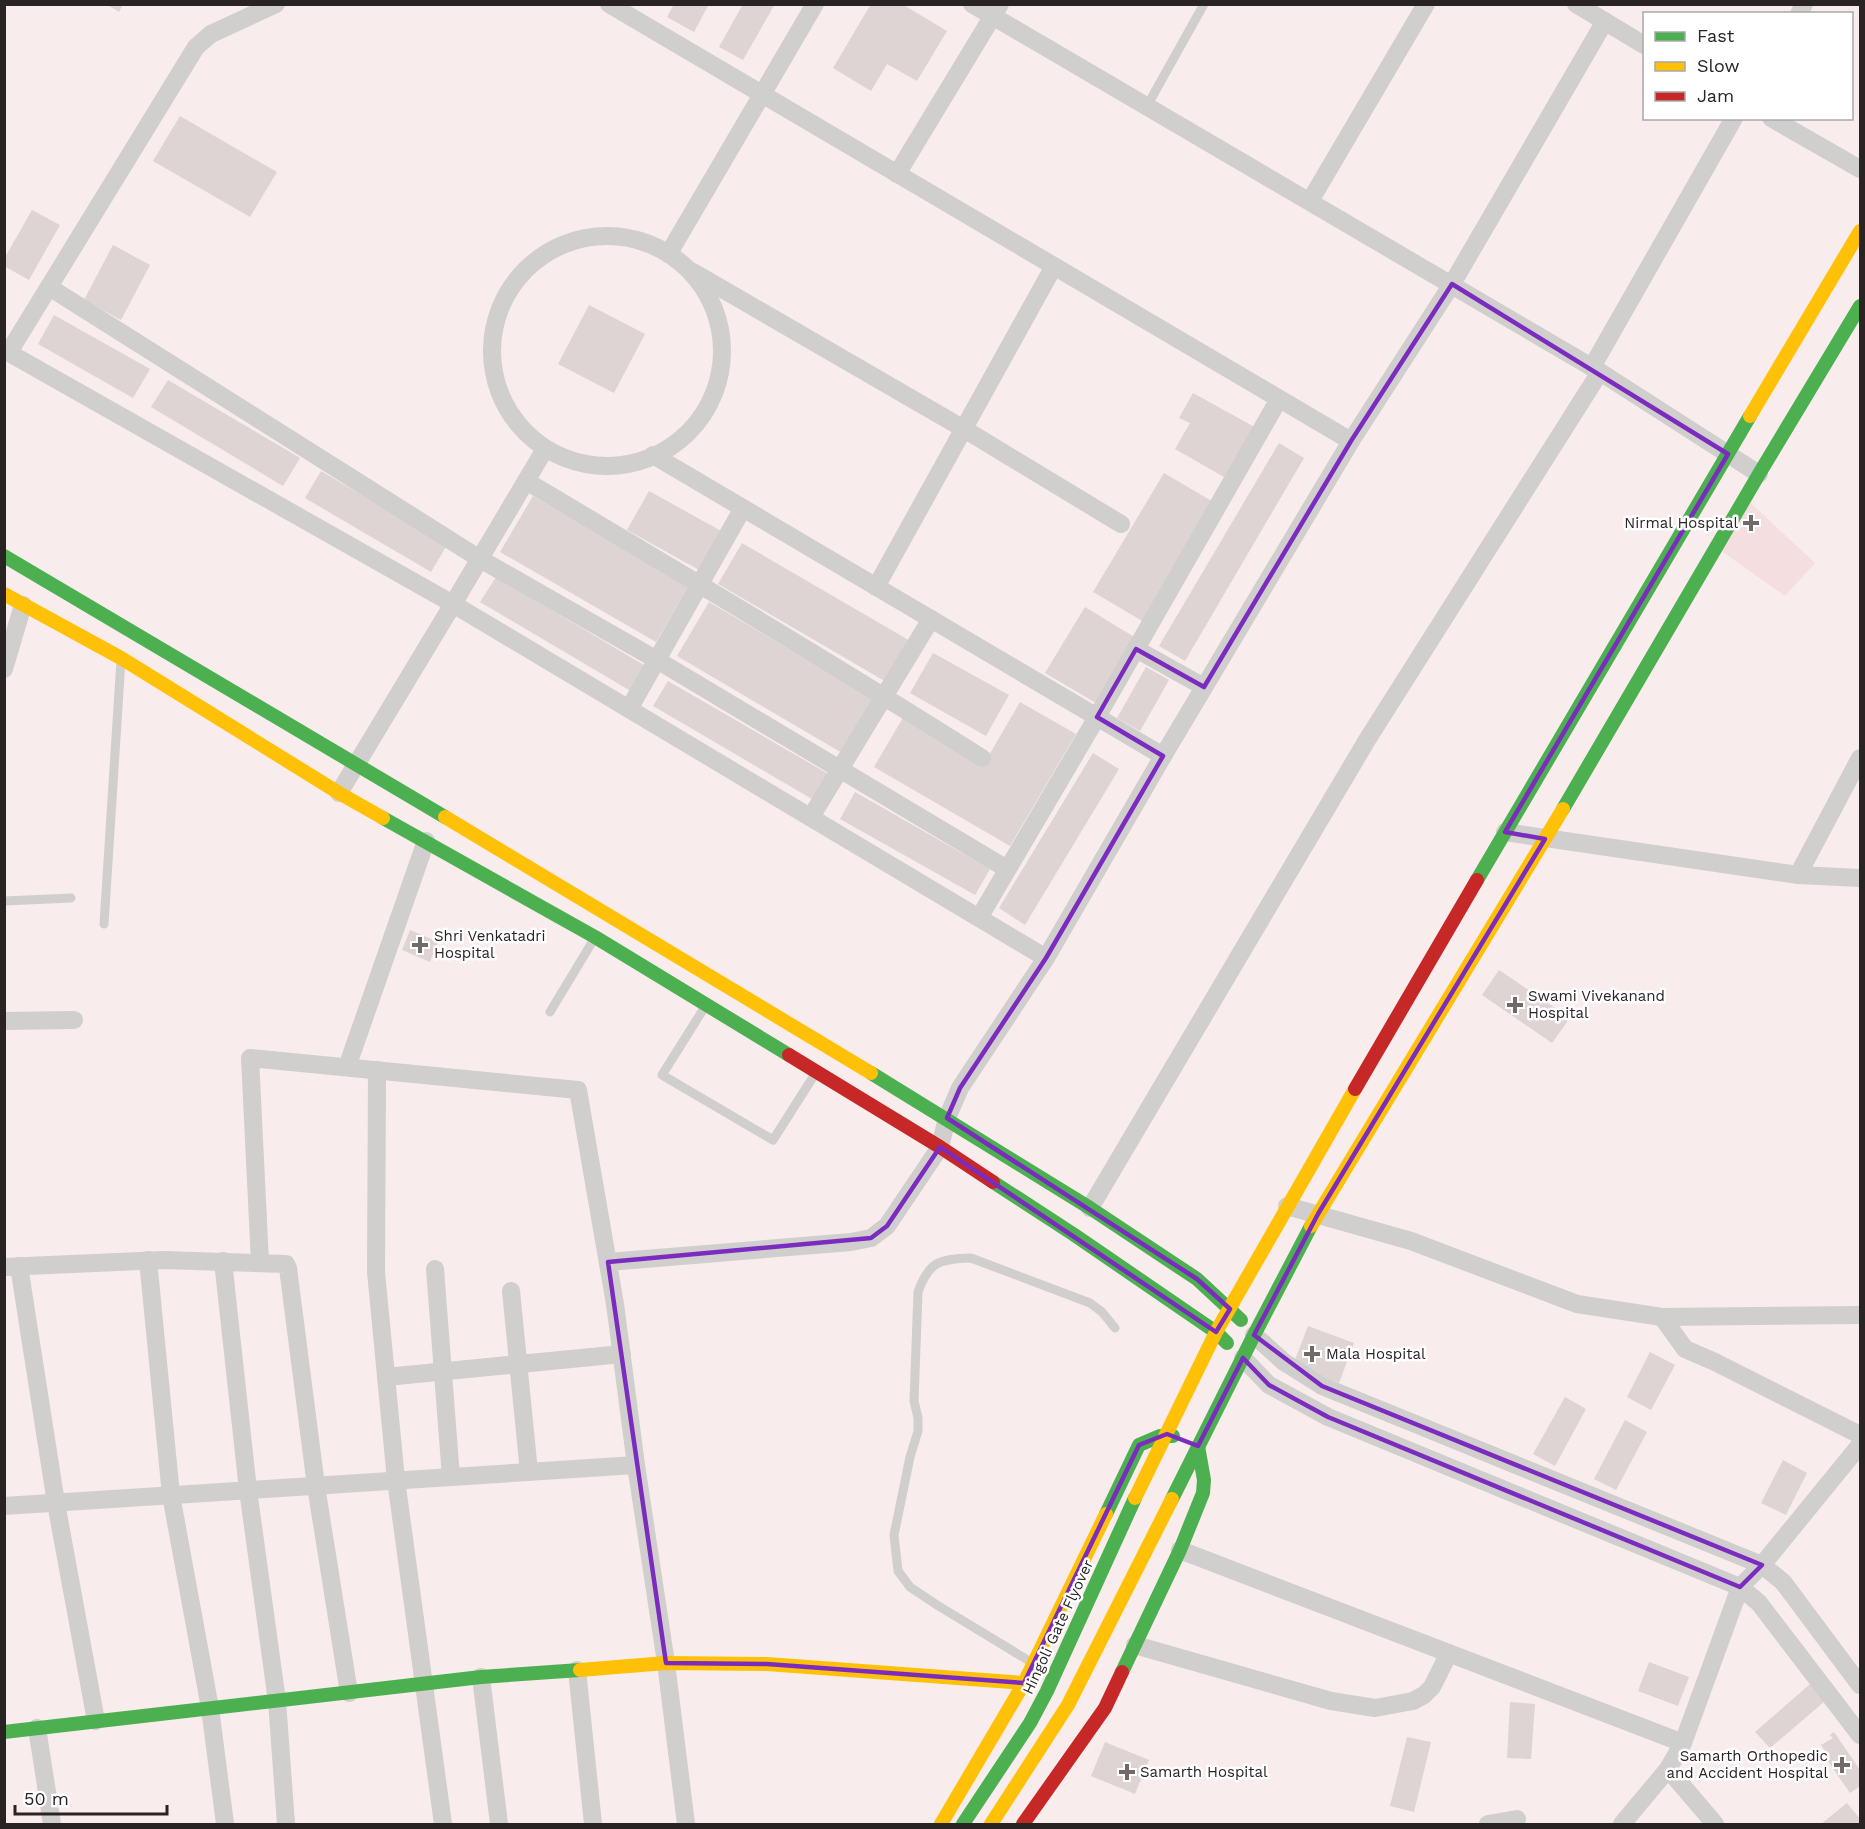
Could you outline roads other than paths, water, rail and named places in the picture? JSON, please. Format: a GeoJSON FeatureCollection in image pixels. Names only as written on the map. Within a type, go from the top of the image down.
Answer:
{"type":"FeatureCollection","features":[{"type":"Feature","properties":{"kind":"main road","name":"Hingoli Gate Flyover"},"geometry":{"type":"LineString","coordinates":[[963,1824],[1030,1723],[1047,1691],[1216,1332],[1505,832],[1860,231]]}},
{"type":"Feature","properties":{"kind":"main road"},"geometry":{"type":"LineString","coordinates":[[991,1824],[1068,1705],[1254,1335],[1318,1214],[1545,838],[1860,306]]}},
{"type":"Feature","properties":{"kind":"main road"},"geometry":{"type":"LineString","coordinates":[[4,556],[356,765],[602,925],[706,1005],[940,1147],[1073,1234],[1216,1332],[1243,1358]]}},
{"type":"Feature","properties":{"kind":"main road"},"geometry":{"type":"LineString","coordinates":[[4,594],[121,658],[339,792],[426,841],[602,925],[947,1118],[1197,1279],[1254,1335]]}},
{"type":"Feature","properties":{"kind":"main road"},"geometry":{"type":"LineString","coordinates":[[941,1824],[1024,1683],[1140,1445],[1147,1440],[1167,1434],[1198,1446]]}},
{"type":"Feature","properties":{"kind":"main road"},"geometry":{"type":"LineString","coordinates":[[1023,1824],[1105,1708],[1180,1550],[1203,1493],[1204,1480],[1198,1446]]}},
{"type":"Feature","properties":{"kind":"main road"},"geometry":{"type":"LineString","coordinates":[[4,1732],[481,1677],[666,1663],[767,1664],[1024,1683]]}},
{"type":"Feature","properties":{"kind":"street"},"geometry":{"type":"LineString","coordinates":[[276,4],[211,34],[196,47],[49,287],[7,351],[453,604],[1046,958]]}},
{"type":"Feature","properties":{"kind":"street"},"geometry":{"type":"LineString","coordinates":[[609,4],[1351,441]]}},
{"type":"Feature","properties":{"kind":"street"},"geometry":{"type":"LineString","coordinates":[[669,254],[815,4]]}},
{"type":"Feature","properties":{"kind":"street"},"geometry":{"type":"LineString","coordinates":[[972,4],[997,11],[1147,106],[1596,370],[1759,474]]}},
{"type":"Feature","properties":{"kind":"street"},"geometry":{"type":"LineString","coordinates":[[1310,201],[1426,4]]}},
{"type":"Feature","properties":{"kind":"street"},"geometry":{"type":"LineString","coordinates":[[1576,4],[1643,44]]}},
{"type":"Feature","properties":{"kind":"street"},"geometry":{"type":"LineString","coordinates":[[897,174],[997,11]]}},
{"type":"Feature","properties":{"kind":"street"},"geometry":{"type":"LineString","coordinates":[[608,1262],[840,1243],[871,1238],[887,1226],[940,1147],[947,1118],[960,1088],[1046,958],[1163,756],[1351,441],[1452,284],[1605,21]]}},
{"type":"Feature","properties":{"kind":"street"},"geometry":{"type":"LineString","coordinates":[[1090,1208],[1366,740],[1596,370],[1733,120]]}},
{"type":"Feature","properties":{"kind":"street"},"geometry":{"type":"LineString","coordinates":[[1774,120],[1860,169]]}},
{"type":"Feature","properties":{"kind":"street"},"geometry":{"type":"LineString","coordinates":[[689,270],[713,306],[722,335],[722,362],[714,395],[688,433],[668,449],[641,461],[621,465],[589,465],[558,456],[545,449],[522,430],[500,396],[492,364],[492,336],[501,304],[519,276],[563,244],[600,236],[633,239],[669,254],[689,270],[964,429],[1121,524]]}},
{"type":"Feature","properties":{"kind":"street"},"geometry":{"type":"LineString","coordinates":[[876,587],[1054,266]]}},
{"type":"Feature","properties":{"kind":"street"},"geometry":{"type":"LineString","coordinates":[[49,287],[480,559],[657,660],[1007,869]]}},
{"type":"Feature","properties":{"kind":"street"},"geometry":{"type":"LineString","coordinates":[[978,918],[1097,717],[1279,399]]}},
{"type":"Feature","properties":{"kind":"street"},"geometry":{"type":"LineString","coordinates":[[339,792],[545,449]]}},
{"type":"Feature","properties":{"kind":"street"},"geometry":{"type":"LineString","coordinates":[[653,455],[1163,756]]}},
{"type":"Feature","properties":{"kind":"street"},"geometry":{"type":"LineString","coordinates":[[526,481],[885,696],[982,758]]}},
{"type":"Feature","properties":{"kind":"street"},"geometry":{"type":"LineString","coordinates":[[629,709],[743,508]]}},
{"type":"Feature","properties":{"kind":"street"},"geometry":{"type":"LineString","coordinates":[[4,669],[23,605]]}},
{"type":"Feature","properties":{"kind":"street"},"geometry":{"type":"LineString","coordinates":[[811,817],[931,620]]}},
{"type":"Feature","properties":{"kind":"street"},"geometry":{"type":"LineString","coordinates":[[1136,649],[1204,687]]}},
{"type":"Feature","properties":{"kind":"street"},"geometry":{"type":"LineString","coordinates":[[1798,875],[1860,758]]}},
{"type":"Feature","properties":{"kind":"street"},"geometry":{"type":"LineString","coordinates":[[1505,832],[1798,875],[1860,878]]}},
{"type":"Feature","properties":{"kind":"street"},"geometry":{"type":"LineString","coordinates":[[347,1067],[426,841]]}},
{"type":"Feature","properties":{"kind":"street"},"geometry":{"type":"LineString","coordinates":[[4,1022],[74,1020]]}},
{"type":"Feature","properties":{"kind":"street"},"geometry":{"type":"LineString","coordinates":[[260,1262],[250,1058],[578,1090],[622,1354],[666,1663],[686,1824]]}},
{"type":"Feature","properties":{"kind":"street"},"geometry":{"type":"LineString","coordinates":[[377,1070],[376,1272],[396,1480],[443,1824]]}},
{"type":"Feature","properties":{"kind":"street"},"geometry":{"type":"LineString","coordinates":[[1287,1206],[1411,1241],[1577,1304],[1662,1317],[1860,1316]]}},
{"type":"Feature","properties":{"kind":"street"},"geometry":{"type":"LineString","coordinates":[[147,1260],[171,1495],[210,1708],[225,1824]]}},
{"type":"Feature","properties":{"kind":"street"},"geometry":{"type":"LineString","coordinates":[[96,1721],[12,1266],[147,1260],[283,1263],[288,1268],[316,1485],[349,1693]]}},
{"type":"Feature","properties":{"kind":"street"},"geometry":{"type":"LineString","coordinates":[[223,1261],[248,1490],[277,1701],[286,1824]]}},
{"type":"Feature","properties":{"kind":"street"},"geometry":{"type":"LineString","coordinates":[[435,1269],[451,1477]]}},
{"type":"Feature","properties":{"kind":"street"},"geometry":{"type":"LineString","coordinates":[[511,1291],[529,1472]]}},
{"type":"Feature","properties":{"kind":"street"},"geometry":{"type":"LineString","coordinates":[[1662,1317],[1685,1349],[1860,1436]]}},
{"type":"Feature","properties":{"kind":"street"},"geometry":{"type":"LineString","coordinates":[[1254,1335],[1284,1362],[1322,1386],[1762,1565],[1783,1582],[1860,1685]]}},
{"type":"Feature","properties":{"kind":"street"},"geometry":{"type":"LineString","coordinates":[[386,1377],[622,1354]]}},
{"type":"Feature","properties":{"kind":"street"},"geometry":{"type":"LineString","coordinates":[[1243,1358],[1269,1385],[1328,1417],[1740,1587],[1759,1603],[1860,1735]]}},
{"type":"Feature","properties":{"kind":"street"},"geometry":{"type":"LineString","coordinates":[[1622,1824],[1668,1769],[1683,1743],[1740,1587],[1762,1565],[1860,1444]]}},
{"type":"Feature","properties":{"kind":"street"},"geometry":{"type":"LineString","coordinates":[[4,1506],[636,1465]]}},
{"type":"Feature","properties":{"kind":"street"},"geometry":{"type":"LineString","coordinates":[[1180,1550],[1683,1743]]}},
{"type":"Feature","properties":{"kind":"street"},"geometry":{"type":"LineString","coordinates":[[1135,1645],[1331,1701],[1375,1708],[1413,1701],[1424,1695],[1432,1687],[1449,1653]]}},
{"type":"Feature","properties":{"kind":"street"},"geometry":{"type":"LineString","coordinates":[[577,1670],[593,1824]]}},
{"type":"Feature","properties":{"kind":"street"},"geometry":{"type":"LineString","coordinates":[[481,1677],[499,1824]]}},
{"type":"Feature","properties":{"kind":"street"},"geometry":{"type":"LineString","coordinates":[[37,1728],[52,1824]]}},
{"type":"Feature","properties":{"kind":"street"},"geometry":{"type":"LineString","coordinates":[[1668,1769],[1715,1824]]}},
{"type":"Feature","properties":{"kind":"street"},"geometry":{"type":"LineString","coordinates":[[1488,1824],[1517,1819]]}},
{"type":"Feature","properties":{"kind":"lane"},"geometry":{"type":"LineString","coordinates":[[1147,106],[1204,4]]}},
{"type":"Feature","properties":{"kind":"lane"},"geometry":{"type":"LineString","coordinates":[[104,924],[121,658]]}},
{"type":"Feature","properties":{"kind":"lane"},"geometry":{"type":"LineString","coordinates":[[4,901],[70,898]]}},
{"type":"Feature","properties":{"kind":"lane"},"geometry":{"type":"LineString","coordinates":[[550,1012],[602,925]]}},
{"type":"Feature","properties":{"kind":"lane"},"geometry":{"type":"LineString","coordinates":[[706,1005],[662,1076],[773,1140],[816,1072]]}},
{"type":"Feature","properties":{"kind":"lane"},"geometry":{"type":"LineString","coordinates":[[1034,1663],[910,1587],[898,1571],[894,1535],[910,1457],[918,1431],[914,1401],[918,1292],[924,1276],[935,1263],[971,1258],[1090,1303],[1102,1312],[1115,1328]]}},
{"type":"Feature","properties":{"kind":"place","name":"Nirmal Hospital"},"geometry":{"type":"Point","coordinates":[1751,523]}},
{"type":"Feature","properties":{"kind":"place","name":"Shri Venkatadri Hospital"},"geometry":{"type":"Point","coordinates":[420,945]}},
{"type":"Feature","properties":{"kind":"place","name":"Swami Vivekanand Hospital"},"geometry":{"type":"Point","coordinates":[1515,1005]}},
{"type":"Feature","properties":{"kind":"place","name":"Mala Hospital"},"geometry":{"type":"Point","coordinates":[1312,1354]}},
{"type":"Feature","properties":{"kind":"place","name":"Samarth Orthopedic and Accident Hospital"},"geometry":{"type":"Point","coordinates":[1842,1765]}},
{"type":"Feature","properties":{"kind":"place","name":"Samarth Hospital"},"geometry":{"type":"Point","coordinates":[1127,1772]}}]}
